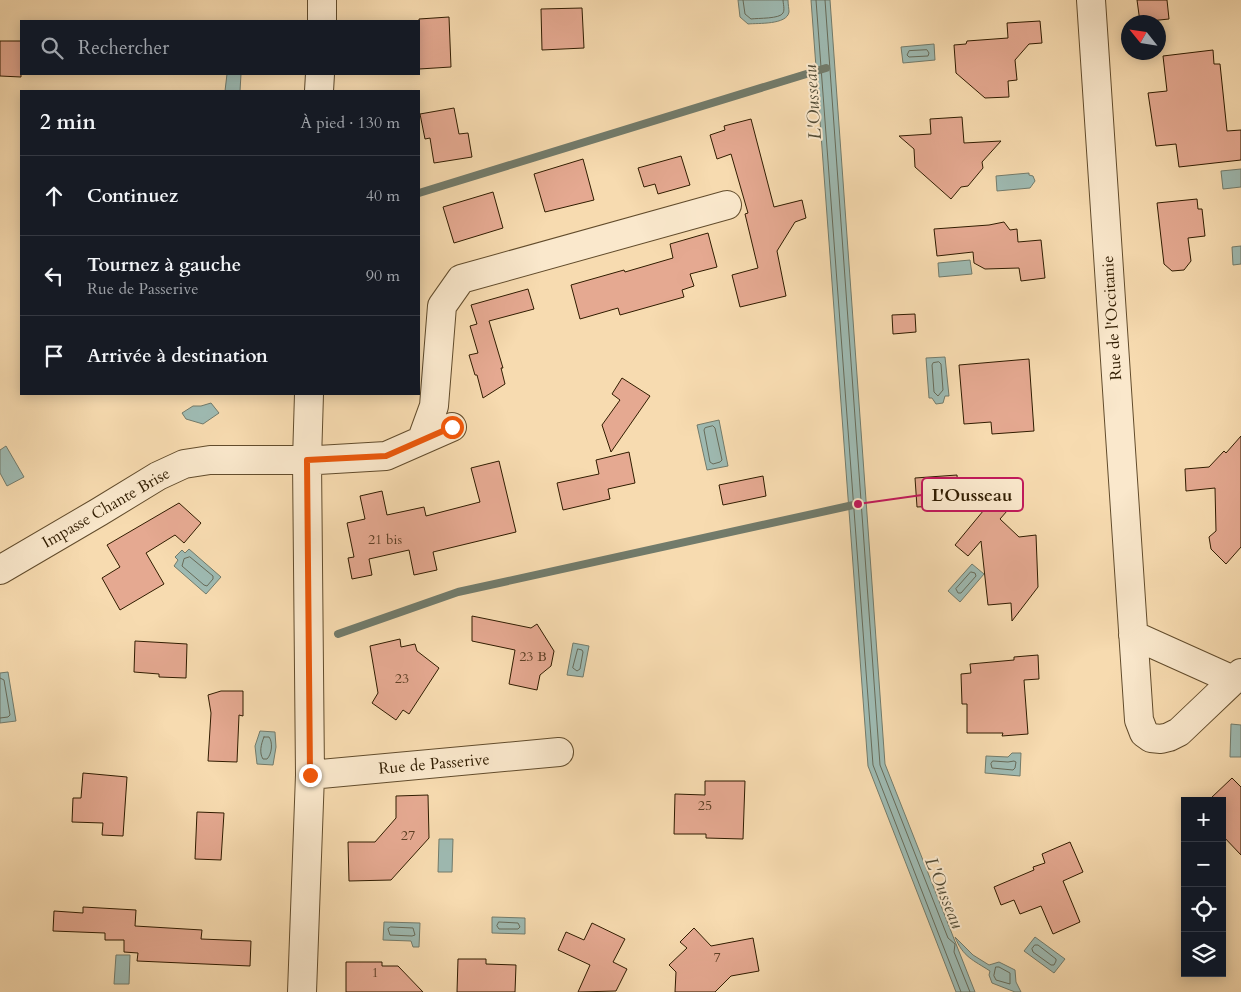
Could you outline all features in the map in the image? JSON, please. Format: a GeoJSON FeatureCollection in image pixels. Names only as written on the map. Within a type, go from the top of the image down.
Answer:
{"type":"FeatureCollection","features":[{"type":"Feature","properties":{"kind":"street"},"geometry":{"type":"LineString","coordinates":[[322,0],[322,20]]}},
{"type":"Feature","properties":{"kind":"street","name":"Rue de l'Occitanie"},"geometry":{"type":"LineString","coordinates":[[1090,0],[1139,720],[1144,733],[1151,738],[1161,739],[1179,732],[1237,677],[1134,636]]}},
{"type":"Feature","properties":{"kind":"street"},"geometry":{"type":"LineString","coordinates":[[319,90],[320,75]]}},
{"type":"Feature","properties":{"kind":"street"},"geometry":{"type":"LineString","coordinates":[[422,439],[434,406],[442,306],[461,280],[727,204]]}},
{"type":"Feature","properties":{"kind":"street"},"geometry":{"type":"LineString","coordinates":[[302,992],[310,775],[307,460],[309,395]]}},
{"type":"Feature","properties":{"kind":"street","name":"Impasse Chante Brise"},"geometry":{"type":"LineString","coordinates":[[0,570],[158,476],[184,464],[210,460],[307,460],[386,456],[452,427]]}},
{"type":"Feature","properties":{"kind":"street","name":"Rue de Passerive"},"geometry":{"type":"LineString","coordinates":[[310,775],[558,752]]}},
{"type":"Feature","properties":{"kind":"water"},"geometry":{"type":"Polygon","coordinates":[[[738,0],[788,0],[789,12],[787,16],[778,21],[748,24],[740,17],[738,0]]]}},
{"type":"Feature","properties":{"kind":"water"},"geometry":{"type":"Polygon","coordinates":[[[811,0],[830,0],[885,764],[975,992],[956,992],[868,766],[811,0]]]}},
{"type":"Feature","properties":{"kind":"water"},"geometry":{"type":"Polygon","coordinates":[[[934,44],[935,60],[903,63],[901,47],[934,44]]]}},
{"type":"Feature","properties":{"kind":"water"},"geometry":{"type":"Polygon","coordinates":[[[227,75],[241,75],[240,90],[225,90],[227,75]]]}},
{"type":"Feature","properties":{"kind":"water"},"geometry":{"type":"Polygon","coordinates":[[[1241,169],[1241,187],[1223,189],[1221,171],[1241,169]]]}},
{"type":"Feature","properties":{"kind":"water"},"geometry":{"type":"Polygon","coordinates":[[[1029,173],[1035,181],[1030,188],[997,191],[996,176],[1029,173]]]}},
{"type":"Feature","properties":{"kind":"water"},"geometry":{"type":"Polygon","coordinates":[[[1241,246],[1241,264],[1233,265],[1232,247],[1241,246]]]}},
{"type":"Feature","properties":{"kind":"water"},"geometry":{"type":"Polygon","coordinates":[[[970,260],[972,274],[939,277],[938,263],[970,260]]]}},
{"type":"Feature","properties":{"kind":"water"},"geometry":{"type":"Polygon","coordinates":[[[945,357],[949,396],[945,396],[943,403],[936,404],[932,398],[929,398],[926,358],[945,357]]]}},
{"type":"Feature","properties":{"kind":"water"},"geometry":{"type":"Polygon","coordinates":[[[211,403],[219,413],[203,424],[186,419],[182,413],[193,406],[211,403]]]}},
{"type":"Feature","properties":{"kind":"water"},"geometry":{"type":"Polygon","coordinates":[[[719,420],[728,466],[707,470],[697,425],[719,420]]]}},
{"type":"Feature","properties":{"kind":"water"},"geometry":{"type":"Polygon","coordinates":[[[6,446],[24,477],[7,486],[0,473],[0,450],[6,446]]]}},
{"type":"Feature","properties":{"kind":"water"},"geometry":{"type":"Polygon","coordinates":[[[189,549],[221,577],[206,594],[174,566],[178,560],[175,557],[182,550],[185,553],[189,549]]]}},
{"type":"Feature","properties":{"kind":"water"},"geometry":{"type":"Polygon","coordinates":[[[972,564],[984,574],[960,602],[948,591],[972,564]]]}},
{"type":"Feature","properties":{"kind":"water"},"geometry":{"type":"Polygon","coordinates":[[[573,643],[589,646],[583,677],[567,675],[573,643]]]}},
{"type":"Feature","properties":{"kind":"water"},"geometry":{"type":"Polygon","coordinates":[[[8,672],[16,721],[0,723],[0,673],[8,672]]]}},
{"type":"Feature","properties":{"kind":"water"},"geometry":{"type":"Polygon","coordinates":[[[1231,724],[1241,725],[1241,757],[1230,757],[1231,724]]]}},
{"type":"Feature","properties":{"kind":"water"},"geometry":{"type":"Polygon","coordinates":[[[260,731],[275,732],[276,747],[273,765],[257,764],[255,746],[260,731]]]}},
{"type":"Feature","properties":{"kind":"water"},"geometry":{"type":"Polygon","coordinates":[[[1012,753],[1021,753],[1020,776],[985,773],[986,756],[1008,757],[1012,753]]]}},
{"type":"Feature","properties":{"kind":"water"},"geometry":{"type":"Polygon","coordinates":[[[439,839],[453,839],[452,872],[438,872],[439,839]]]}},
{"type":"Feature","properties":{"kind":"water"},"geometry":{"type":"Polygon","coordinates":[[[492,917],[525,918],[525,934],[492,933],[492,917]]]}},
{"type":"Feature","properties":{"kind":"water"},"geometry":{"type":"Polygon","coordinates":[[[384,922],[420,923],[419,947],[413,947],[411,941],[383,940],[384,922]]]}},
{"type":"Feature","properties":{"kind":"water"},"geometry":{"type":"Polygon","coordinates":[[[955,937],[973,955],[989,965],[999,962],[1015,970],[1016,982],[1021,992],[1015,992],[992,983],[989,975],[990,971],[965,954],[955,937]]]}},
{"type":"Feature","properties":{"kind":"water"},"geometry":{"type":"Polygon","coordinates":[[[1035,937],[1065,959],[1054,973],[1024,951],[1035,937]]]}},
{"type":"Feature","properties":{"kind":"water"},"geometry":{"type":"Polygon","coordinates":[[[116,955],[130,955],[129,984],[114,984],[116,955]]]}},
{"type":"Feature","properties":{"kind":"building"},"geometry":{"type":"Polygon","coordinates":[[[1137,0],[1167,0],[1169,19],[1166,19],[1166,15],[1139,15],[1137,0]]]}},
{"type":"Feature","properties":{"kind":"building"},"geometry":{"type":"Polygon","coordinates":[[[582,8],[584,48],[542,50],[541,9],[582,8]]]}},
{"type":"Feature","properties":{"kind":"building"},"geometry":{"type":"Polygon","coordinates":[[[449,17],[451,67],[420,69],[419,19],[449,17]]]}},
{"type":"Feature","properties":{"kind":"building"},"geometry":{"type":"Polygon","coordinates":[[[1040,21],[1042,43],[1029,44],[1015,60],[1017,80],[1008,81],[1009,97],[985,98],[956,73],[954,45],[966,44],[967,41],[1008,38],[1007,23],[1040,21]]]}},
{"type":"Feature","properties":{"kind":"building"},"geometry":{"type":"Polygon","coordinates":[[[0,41],[20,41],[21,77],[0,76],[0,41]]]}},
{"type":"Feature","properties":{"kind":"building"},"geometry":{"type":"Polygon","coordinates":[[[1213,50],[1214,64],[1220,64],[1227,131],[1241,130],[1241,160],[1179,167],[1176,144],[1156,146],[1148,93],[1167,91],[1163,60],[1166,60],[1166,56],[1213,50]]]}},
{"type":"Feature","properties":{"kind":"building"},"geometry":{"type":"Polygon","coordinates":[[[454,108],[459,134],[468,133],[472,157],[434,163],[430,138],[425,139],[420,114],[454,108]]]}},
{"type":"Feature","properties":{"kind":"building"},"geometry":{"type":"Polygon","coordinates":[[[962,117],[964,143],[1001,141],[982,162],[983,168],[968,186],[961,187],[951,199],[915,167],[914,149],[899,136],[931,134],[930,119],[962,117]]]}},
{"type":"Feature","properties":{"kind":"building"},"geometry":{"type":"Polygon","coordinates":[[[751,119],[774,207],[802,200],[806,218],[795,222],[777,251],[786,296],[740,307],[732,275],[758,268],[745,214],[748,213],[731,154],[717,159],[710,135],[725,130],[724,126],[751,119]]]}},
{"type":"Feature","properties":{"kind":"building"},"geometry":{"type":"Polygon","coordinates":[[[681,156],[690,185],[658,194],[655,184],[644,187],[638,168],[681,156]]]}},
{"type":"Feature","properties":{"kind":"building"},"geometry":{"type":"Polygon","coordinates":[[[583,159],[594,200],[545,212],[534,174],[583,159]]]}},
{"type":"Feature","properties":{"kind":"building"},"geometry":{"type":"Polygon","coordinates":[[[493,192],[503,228],[454,243],[443,207],[493,192]]]}},
{"type":"Feature","properties":{"kind":"building"},"geometry":{"type":"Polygon","coordinates":[[[1197,199],[1198,209],[1202,209],[1205,236],[1188,238],[1191,261],[1184,270],[1172,271],[1164,264],[1157,203],[1197,199]]]}},
{"type":"Feature","properties":{"kind":"building"},"geometry":{"type":"Polygon","coordinates":[[[1004,222],[1010,230],[1017,229],[1018,242],[1041,240],[1045,278],[1021,281],[1019,268],[985,269],[974,263],[973,252],[937,256],[934,229],[1004,222]]]}},
{"type":"Feature","properties":{"kind":"building"},"geometry":{"type":"Polygon","coordinates":[[[708,233],[717,267],[690,274],[694,286],[682,290],[684,297],[620,315],[618,308],[580,319],[571,285],[673,258],[670,244],[708,233]]]}},
{"type":"Feature","properties":{"kind":"building"},"geometry":{"type":"Polygon","coordinates":[[[528,289],[534,309],[489,321],[503,368],[501,368],[505,384],[483,398],[469,355],[478,353],[470,326],[477,324],[471,305],[528,289]]]}},
{"type":"Feature","properties":{"kind":"building"},"geometry":{"type":"Polygon","coordinates":[[[915,314],[916,332],[893,334],[892,315],[915,314]]]}},
{"type":"Feature","properties":{"kind":"building"},"geometry":{"type":"Polygon","coordinates":[[[1029,359],[1034,431],[992,434],[991,422],[964,424],[959,365],[1029,359]]]}},
{"type":"Feature","properties":{"kind":"building"},"geometry":{"type":"Polygon","coordinates":[[[622,378],[650,396],[611,452],[602,425],[620,400],[612,394],[622,378]]]}},
{"type":"Feature","properties":{"kind":"building"},"geometry":{"type":"Polygon","coordinates":[[[1241,436],[1241,547],[1226,564],[1211,549],[1209,537],[1216,531],[1215,488],[1186,491],[1185,469],[1209,467],[1224,451],[1226,453],[1241,436]]]}},
{"type":"Feature","properties":{"kind":"building"},"geometry":{"type":"Polygon","coordinates":[[[629,452],[635,483],[608,489],[610,499],[563,510],[557,483],[599,474],[596,460],[629,452]]]}},
{"type":"Feature","properties":{"kind":"building"},"geometry":{"type":"Polygon","coordinates":[[[499,461],[516,532],[433,552],[437,570],[414,575],[409,550],[369,559],[372,575],[352,579],[348,558],[354,557],[347,523],[365,519],[360,496],[382,491],[387,515],[424,507],[426,516],[480,502],[471,468],[499,461]]]}},
{"type":"Feature","properties":{"kind":"building"},"geometry":{"type":"Polygon","coordinates":[[[957,475],[959,505],[917,507],[915,478],[957,475]]]}},
{"type":"Feature","properties":{"kind":"building"},"geometry":{"type":"Polygon","coordinates":[[[763,476],[766,496],[723,505],[719,485],[763,476]]]}},
{"type":"Feature","properties":{"kind":"building"},"geometry":{"type":"Polygon","coordinates":[[[993,499],[1007,511],[1000,519],[1019,537],[1036,535],[1038,587],[1012,621],[1011,603],[988,605],[981,541],[968,556],[955,545],[993,499]]]}},
{"type":"Feature","properties":{"kind":"building"},"geometry":{"type":"Polygon","coordinates":[[[179,503],[201,523],[184,543],[175,535],[146,553],[164,584],[120,610],[102,578],[120,567],[107,545],[179,503]]]}},
{"type":"Feature","properties":{"kind":"building"},"geometry":{"type":"Polygon","coordinates":[[[472,616],[531,628],[537,624],[554,651],[551,666],[540,675],[537,690],[509,684],[515,650],[472,641],[472,616]]]}},
{"type":"Feature","properties":{"kind":"building"},"geometry":{"type":"Polygon","coordinates":[[[400,639],[401,647],[415,644],[417,651],[439,668],[409,714],[403,710],[396,720],[372,703],[378,693],[370,646],[400,639]]]}},
{"type":"Feature","properties":{"kind":"building"},"geometry":{"type":"Polygon","coordinates":[[[135,641],[187,644],[186,678],[159,677],[159,674],[134,672],[135,641]]]}},
{"type":"Feature","properties":{"kind":"building"},"geometry":{"type":"Polygon","coordinates":[[[1038,655],[1039,679],[1024,680],[1028,734],[1002,736],[1003,733],[967,733],[967,704],[962,704],[961,674],[971,673],[970,664],[1014,660],[1014,657],[1038,655]]]}},
{"type":"Feature","properties":{"kind":"building"},"geometry":{"type":"Polygon","coordinates":[[[221,691],[243,691],[243,716],[239,715],[237,762],[208,761],[211,713],[208,695],[221,691]]]}},
{"type":"Feature","properties":{"kind":"building"},"geometry":{"type":"Polygon","coordinates":[[[83,773],[127,777],[123,836],[102,835],[103,823],[72,822],[73,798],[81,798],[83,773]]]}},
{"type":"Feature","properties":{"kind":"building"},"geometry":{"type":"Polygon","coordinates":[[[1232,778],[1241,787],[1241,855],[1226,839],[1226,797],[1212,797],[1232,778]]]}},
{"type":"Feature","properties":{"kind":"building"},"geometry":{"type":"Polygon","coordinates":[[[705,781],[745,781],[743,839],[706,838],[706,834],[674,834],[675,794],[705,795],[705,781]]]}},
{"type":"Feature","properties":{"kind":"building"},"geometry":{"type":"Polygon","coordinates":[[[428,795],[429,838],[391,880],[349,881],[348,842],[375,842],[396,818],[396,796],[428,795]]]}},
{"type":"Feature","properties":{"kind":"building"},"geometry":{"type":"Polygon","coordinates":[[[197,812],[224,813],[221,860],[195,859],[197,812]]]}},
{"type":"Feature","properties":{"kind":"building"},"geometry":{"type":"Polygon","coordinates":[[[1070,842],[1083,872],[1063,881],[1080,922],[1053,934],[1041,906],[1020,914],[1014,900],[1001,905],[994,887],[1034,870],[1033,867],[1045,863],[1042,854],[1070,842]]]}},
{"type":"Feature","properties":{"kind":"building"},"geometry":{"type":"Polygon","coordinates":[[[83,907],[136,910],[135,926],[202,930],[201,939],[251,941],[250,966],[137,961],[138,953],[124,952],[124,940],[105,940],[105,933],[53,931],[54,911],[83,913],[83,907]]]}},
{"type":"Feature","properties":{"kind":"building"},"geometry":{"type":"Polygon","coordinates":[[[592,923],[625,939],[613,962],[627,969],[616,991],[578,992],[590,965],[558,950],[566,932],[584,940],[592,923]]]}},
{"type":"Feature","properties":{"kind":"building"},"geometry":{"type":"Polygon","coordinates":[[[694,928],[711,946],[753,938],[759,971],[731,976],[715,992],[675,992],[676,972],[669,965],[687,948],[680,942],[694,928]]]}},
{"type":"Feature","properties":{"kind":"building"},"geometry":{"type":"Polygon","coordinates":[[[458,959],[486,959],[486,964],[516,965],[515,992],[457,992],[458,959]]]}},
{"type":"Feature","properties":{"kind":"building"},"geometry":{"type":"Polygon","coordinates":[[[346,962],[382,962],[382,966],[398,966],[423,992],[346,992],[346,962]]]}},
{"type":"Feature","properties":{"kind":"waterway"},"geometry":{"type":"LineString","coordinates":[[420,193],[826,68]]}},
{"type":"Feature","properties":{"kind":"waterway"},"geometry":{"type":"LineString","coordinates":[[338,634],[458,592],[858,504]]}},
{"type":"Feature","properties":{"kind":"place","name":"L'Ousseau"},"geometry":{"type":"Point","coordinates":[858,504]}},
{"type":"Feature","properties":{"kind":"route"},"geometry":{"type":"LineString","coordinates":[[310,775],[307,460],[386,456],[452,427]]}}]}
